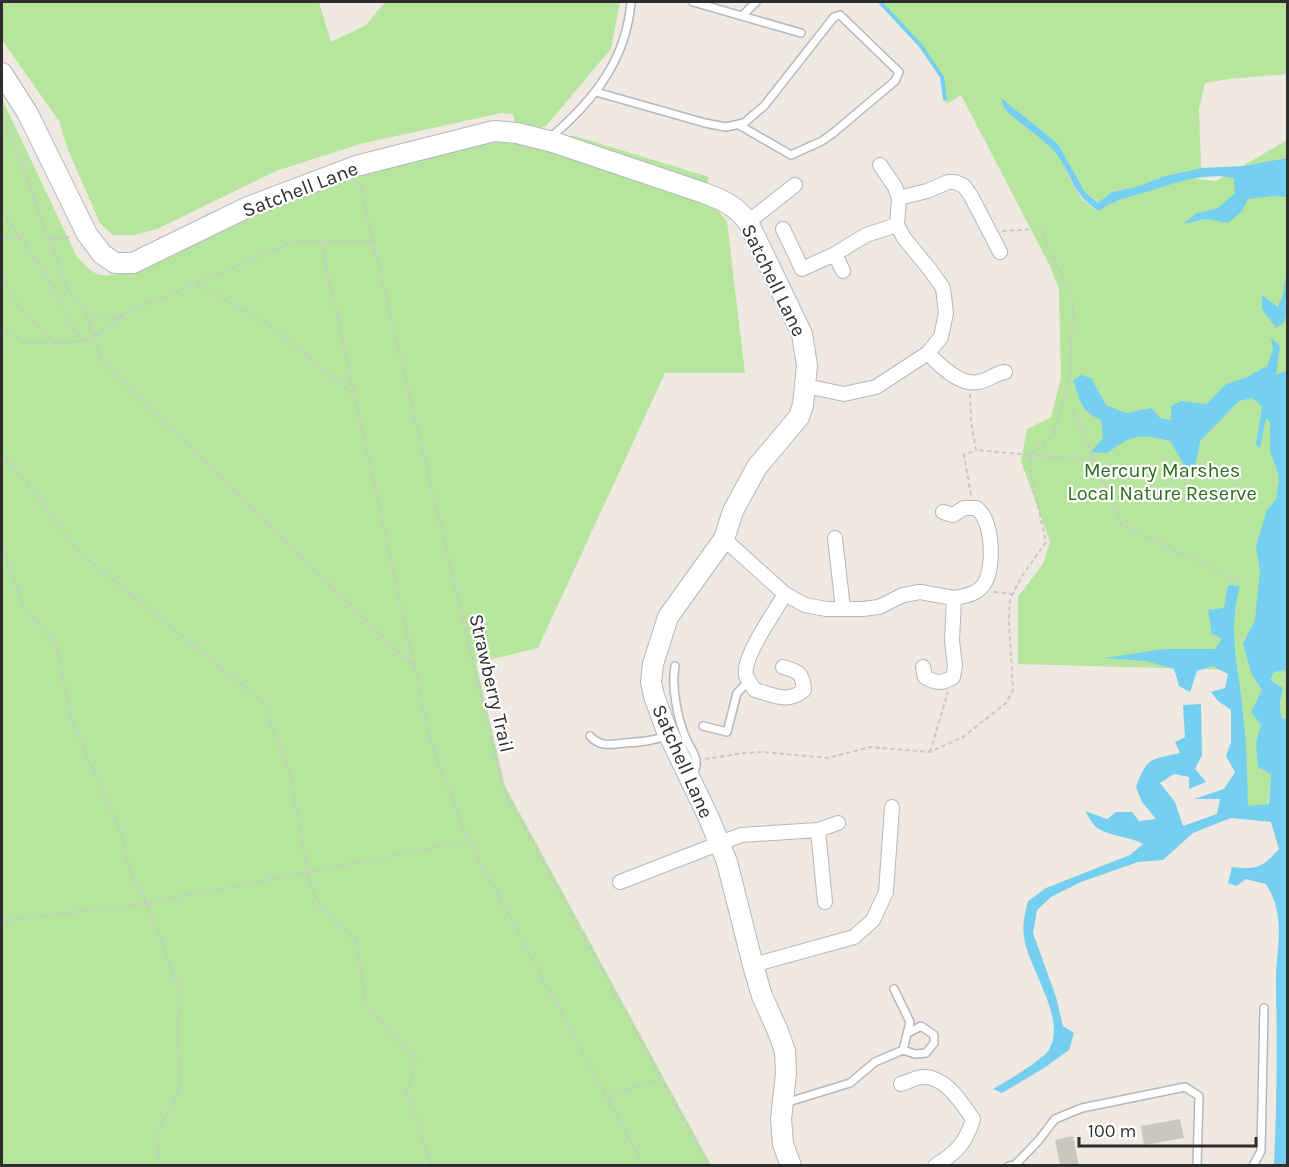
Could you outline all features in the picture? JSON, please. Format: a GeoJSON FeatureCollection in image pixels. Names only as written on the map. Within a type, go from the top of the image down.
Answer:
{"type":"FeatureCollection","features":[{"type":"Feature","properties":{"kind":"street","name":"Satchell Lane"},"geometry":{"type":"LineString","coordinates":[[2,73],[28,114],[87,234],[102,254],[115,263],[133,262],[248,207],[356,166],[486,132],[508,132],[548,140],[718,198],[737,209],[748,222],[802,334],[807,365],[806,386],[799,417],[757,466],[733,511],[724,538],[668,617],[654,664],[652,689],[669,735],[727,862],[762,996],[784,1051],[786,1065],[781,1119],[783,1144],[791,1166]]}},
{"type":"Feature","properties":{"kind":"street"},"geometry":{"type":"LineString","coordinates":[[806,386],[843,394],[876,387],[928,353],[941,337],[946,313],[943,288],[904,238],[897,225],[899,198],[895,187],[880,165]]}},
{"type":"Feature","properties":{"kind":"street"},"geometry":{"type":"LineString","coordinates":[[899,198],[927,191],[948,182],[964,186],[997,231],[1000,252]]}},
{"type":"Feature","properties":{"kind":"street"},"geometry":{"type":"LineString","coordinates":[[748,222],[795,185]]}},
{"type":"Feature","properties":{"kind":"street"},"geometry":{"type":"LineString","coordinates":[[783,229],[802,269],[866,236],[897,225]]}},
{"type":"Feature","properties":{"kind":"street"},"geometry":{"type":"LineString","coordinates":[[835,254],[843,271]]}},
{"type":"Feature","properties":{"kind":"street"},"geometry":{"type":"LineString","coordinates":[[928,353],[945,368],[971,382],[979,382],[998,369]]}},
{"type":"Feature","properties":{"kind":"street"},"geometry":{"type":"LineString","coordinates":[[724,538],[785,594],[805,604],[826,609],[879,607],[903,595],[920,592],[954,598],[968,595],[983,586],[990,571],[987,521],[983,513],[974,507],[964,508],[951,518]]}},
{"type":"Feature","properties":{"kind":"street"},"geometry":{"type":"LineString","coordinates":[[835,538],[843,609]]}},
{"type":"Feature","properties":{"kind":"street"},"geometry":{"type":"LineString","coordinates":[[783,667],[797,671],[804,679],[804,690],[795,697],[785,698],[754,690],[747,678],[746,668],[755,644],[785,594]]}},
{"type":"Feature","properties":{"kind":"street"},"geometry":{"type":"LineString","coordinates":[[920,675],[936,683],[945,682],[953,677],[955,666],[952,642],[954,598]]}},
{"type":"Feature","properties":{"kind":"street"},"geometry":{"type":"LineString","coordinates":[[753,965],[854,937],[873,920],[886,892],[892,807]]}},
{"type":"Feature","properties":{"kind":"street"},"geometry":{"type":"LineString","coordinates":[[620,882],[741,835],[818,830],[838,823]]}},
{"type":"Feature","properties":{"kind":"street"},"geometry":{"type":"LineString","coordinates":[[818,830],[825,902]]}},
{"type":"Feature","properties":{"kind":"street"},"geometry":{"type":"LineString","coordinates":[[900,1084],[923,1077],[939,1081],[957,1097],[973,1119],[968,1135],[952,1156],[935,1166]]}},
{"type":"Feature","properties":{"kind":"lane"},"geometry":{"type":"LineString","coordinates":[[548,140],[574,117],[596,92],[614,64],[630,21],[631,2]]}},
{"type":"Feature","properties":{"kind":"lane"},"geometry":{"type":"LineString","coordinates":[[693,2],[801,33]]}},
{"type":"Feature","properties":{"kind":"lane"},"geometry":{"type":"LineString","coordinates":[[743,15],[756,2]]}},
{"type":"Feature","properties":{"kind":"lane"},"geometry":{"type":"LineString","coordinates":[[596,92],[705,123],[726,127],[739,125],[751,119],[764,106],[834,17],[840,15],[899,72],[895,81],[832,134],[791,155],[739,125]]}},
{"type":"Feature","properties":{"kind":"lane"},"geometry":{"type":"LineString","coordinates":[[675,666],[676,701],[686,740],[696,760],[696,766],[689,777]]}},
{"type":"Feature","properties":{"kind":"lane"},"geometry":{"type":"LineString","coordinates":[[703,726],[727,732],[736,693],[749,681]]}},
{"type":"Feature","properties":{"kind":"lane"},"geometry":{"type":"LineString","coordinates":[[590,736],[595,741],[608,746],[637,744],[669,735]]}},
{"type":"Feature","properties":{"kind":"lane"},"geometry":{"type":"LineString","coordinates":[[894,989],[910,1022],[903,1050]]}},
{"type":"Feature","properties":{"kind":"lane"},"geometry":{"type":"LineString","coordinates":[[1253,1166],[1261,1151],[1264,1008]]}},
{"type":"Feature","properties":{"kind":"lane"},"geometry":{"type":"LineString","coordinates":[[782,1104],[850,1083],[875,1062],[903,1050],[915,1054],[926,1053],[934,1043],[934,1035],[921,1026],[908,1033]]}},
{"type":"Feature","properties":{"kind":"lane"},"geometry":{"type":"LineString","coordinates":[[1009,1166],[1015,1165],[1039,1140],[1054,1119],[1082,1108],[1185,1087],[1199,1096],[1197,1166]]}},
{"type":"Feature","properties":{"kind":"path","name":"Strawberry Trail"},"geometry":{"type":"LineString","coordinates":[[356,166],[503,788],[709,1166]]}},
{"type":"Feature","properties":{"kind":"path"},"geometry":{"type":"LineString","coordinates":[[2,212],[46,275],[81,343]]}},
{"type":"Feature","properties":{"kind":"path"},"geometry":{"type":"LineString","coordinates":[[997,231],[1040,229],[1073,300],[1070,375],[1054,433],[1030,455]]}},
{"type":"Feature","properties":{"kind":"path"},"geometry":{"type":"LineString","coordinates":[[50,240],[87,234]]}},
{"type":"Feature","properties":{"kind":"path"},"geometry":{"type":"LineString","coordinates":[[2,238],[19,237]]}},
{"type":"Feature","properties":{"kind":"path"},"geometry":{"type":"LineString","coordinates":[[321,242],[431,742],[469,841],[644,1166]]}},
{"type":"Feature","properties":{"kind":"path"},"geometry":{"type":"LineString","coordinates":[[2,275],[19,306],[55,343]]}},
{"type":"Feature","properties":{"kind":"path"},"geometry":{"type":"LineString","coordinates":[[197,283],[276,330],[355,396]]}},
{"type":"Feature","properties":{"kind":"path"},"geometry":{"type":"LineString","coordinates":[[85,312],[102,361],[415,668]]}},
{"type":"Feature","properties":{"kind":"path"},"geometry":{"type":"LineString","coordinates":[[2,329],[24,342],[81,343],[94,338],[127,312]]}},
{"type":"Feature","properties":{"kind":"path"},"geometry":{"type":"LineString","coordinates":[[971,382],[970,422],[976,450]]}},
{"type":"Feature","properties":{"kind":"path"},"geometry":{"type":"LineString","coordinates":[[1073,410],[1121,524],[1238,581]]}},
{"type":"Feature","properties":{"kind":"path"},"geometry":{"type":"LineString","coordinates":[[974,507],[964,455],[976,450],[1095,460]]}},
{"type":"Feature","properties":{"kind":"path"},"geometry":{"type":"LineString","coordinates":[[2,455],[23,478],[78,551],[264,703],[292,781],[307,873],[320,907],[357,942],[366,1007],[417,1060],[406,1089],[432,1166]]}},
{"type":"Feature","properties":{"kind":"path"},"geometry":{"type":"LineString","coordinates":[[2,547],[25,609],[56,644],[72,724],[120,831],[133,879],[147,903],[183,1001],[176,1021],[181,1086],[157,1134],[160,1166]]}},
{"type":"Feature","properties":{"kind":"path"},"geometry":{"type":"LineString","coordinates":[[930,752],[953,677]]}},
{"type":"Feature","properties":{"kind":"path"},"geometry":{"type":"LineString","coordinates":[[2,921],[147,903],[469,841]]}},
{"type":"Feature","properties":{"kind":"path"},"geometry":{"type":"LineString","coordinates":[[607,1097],[661,1078]]}},
{"type":"Feature","properties":{"kind":"green space"},"geometry":{"type":"Polygon","coordinates":[[[2,2],[319,2],[331,42],[366,25],[385,2],[620,2],[611,49],[545,127],[516,126],[513,114],[501,113],[360,144],[276,171],[157,229],[134,235],[113,235],[100,223],[68,150],[59,121],[2,40],[2,2]]]}},
{"type":"Feature","properties":{"kind":"green space","name":"Mercury Marshes Local Nature Reserve"},"geometry":{"type":"Polygon","coordinates":[[[880,2],[1287,2],[1287,74],[1205,83],[1199,109],[1201,168],[1112,192],[1099,203],[1085,192],[1058,144],[1002,100],[1050,146],[1061,161],[1076,191],[1098,211],[1115,201],[1188,178],[1217,181],[1287,140],[1287,719],[1281,718],[1280,702],[1283,689],[1252,675],[1262,690],[1261,725],[1256,742],[1271,774],[1268,804],[1248,807],[1243,714],[1236,670],[1018,664],[1018,597],[1043,564],[1050,542],[1021,461],[1027,429],[1051,417],[1061,378],[1059,289],[1049,264],[961,95],[947,104],[942,77],[909,33],[880,2]]]}},
{"type":"Feature","properties":{"kind":"green space"},"geometry":{"type":"Polygon","coordinates":[[[2,99],[76,255],[92,271],[102,275],[123,272],[247,212],[360,170],[498,137],[553,142],[566,136],[575,136],[709,177],[704,193],[727,222],[745,373],[665,373],[538,648],[476,663],[505,786],[711,1165],[2,1165],[2,99]]]}},
{"type":"Feature","properties":{"kind":"water"},"geometry":{"type":"Polygon","coordinates":[[[1001,98],[1058,144],[1085,192],[1098,203],[1112,192],[1136,187],[1165,176],[1201,168],[1244,166],[1287,158],[1287,197],[1248,199],[1242,211],[1228,223],[1205,219],[1183,224],[1195,214],[1218,208],[1235,193],[1234,178],[1211,176],[1179,182],[1127,197],[1099,211],[1082,197],[1054,151],[1006,110],[1001,98]]]}},
{"type":"Feature","properties":{"kind":"water"},"geometry":{"type":"Polygon","coordinates":[[[1287,269],[1287,306],[1284,323],[1276,328],[1262,309],[1262,295],[1278,307],[1283,295],[1287,269]]]}},
{"type":"Feature","properties":{"kind":"water"},"geometry":{"type":"Polygon","coordinates":[[[1271,338],[1280,346],[1276,375],[1286,371],[1288,365],[1287,670],[1274,672],[1270,680],[1283,688],[1280,702],[1281,718],[1288,719],[1287,1166],[1274,1165],[1277,1074],[1276,982],[1279,931],[1276,908],[1266,884],[1246,879],[1236,886],[1228,883],[1232,867],[1259,866],[1279,849],[1271,822],[1231,818],[1193,833],[1163,860],[1138,862],[1081,882],[1051,897],[1037,910],[1033,933],[1056,997],[1063,1026],[1074,1033],[1069,1050],[1044,1068],[1002,1093],[993,1089],[1047,1053],[1054,1036],[1050,1007],[1024,937],[1028,901],[1046,888],[1130,855],[1143,844],[1101,830],[1085,811],[1107,819],[1116,812],[1132,812],[1139,821],[1156,819],[1142,802],[1136,787],[1147,764],[1162,757],[1180,753],[1175,742],[1185,737],[1183,705],[1201,704],[1202,755],[1195,769],[1206,782],[1189,789],[1189,777],[1174,774],[1160,783],[1175,802],[1183,826],[1217,814],[1220,799],[1194,799],[1224,789],[1235,772],[1226,756],[1231,742],[1231,710],[1218,701],[1211,692],[1225,688],[1228,674],[1212,666],[1197,671],[1190,692],[1179,686],[1174,669],[1146,661],[1104,658],[1165,649],[1215,649],[1222,639],[1212,634],[1208,610],[1224,608],[1228,585],[1240,586],[1234,619],[1234,635],[1245,737],[1248,806],[1269,804],[1271,774],[1258,767],[1256,742],[1261,725],[1251,712],[1262,690],[1252,675],[1243,644],[1255,620],[1260,571],[1256,546],[1267,510],[1276,499],[1279,481],[1270,452],[1270,422],[1266,418],[1260,448],[1256,445],[1262,406],[1252,398],[1239,401],[1200,441],[1193,480],[1170,441],[1136,437],[1123,442],[1107,453],[1091,452],[1103,438],[1101,420],[1085,409],[1073,380],[1081,375],[1091,378],[1106,405],[1126,413],[1152,408],[1160,418],[1171,420],[1171,406],[1181,401],[1207,404],[1226,384],[1245,378],[1267,366],[1273,350],[1271,338]]]}},
{"type":"Feature","properties":{"kind":"building"},"geometry":{"type":"Polygon","coordinates":[[[1180,1119],[1184,1138],[1144,1145],[1141,1126],[1180,1119]]]}},
{"type":"Feature","properties":{"kind":"building"},"geometry":{"type":"Polygon","coordinates":[[[1073,1136],[1079,1166],[1060,1166],[1055,1140],[1073,1136]]]}},
{"type":"Feature","properties":{"kind":"waterway"},"geometry":{"type":"LineString","coordinates":[[880,2],[921,46],[942,77],[945,99]]}}]}
